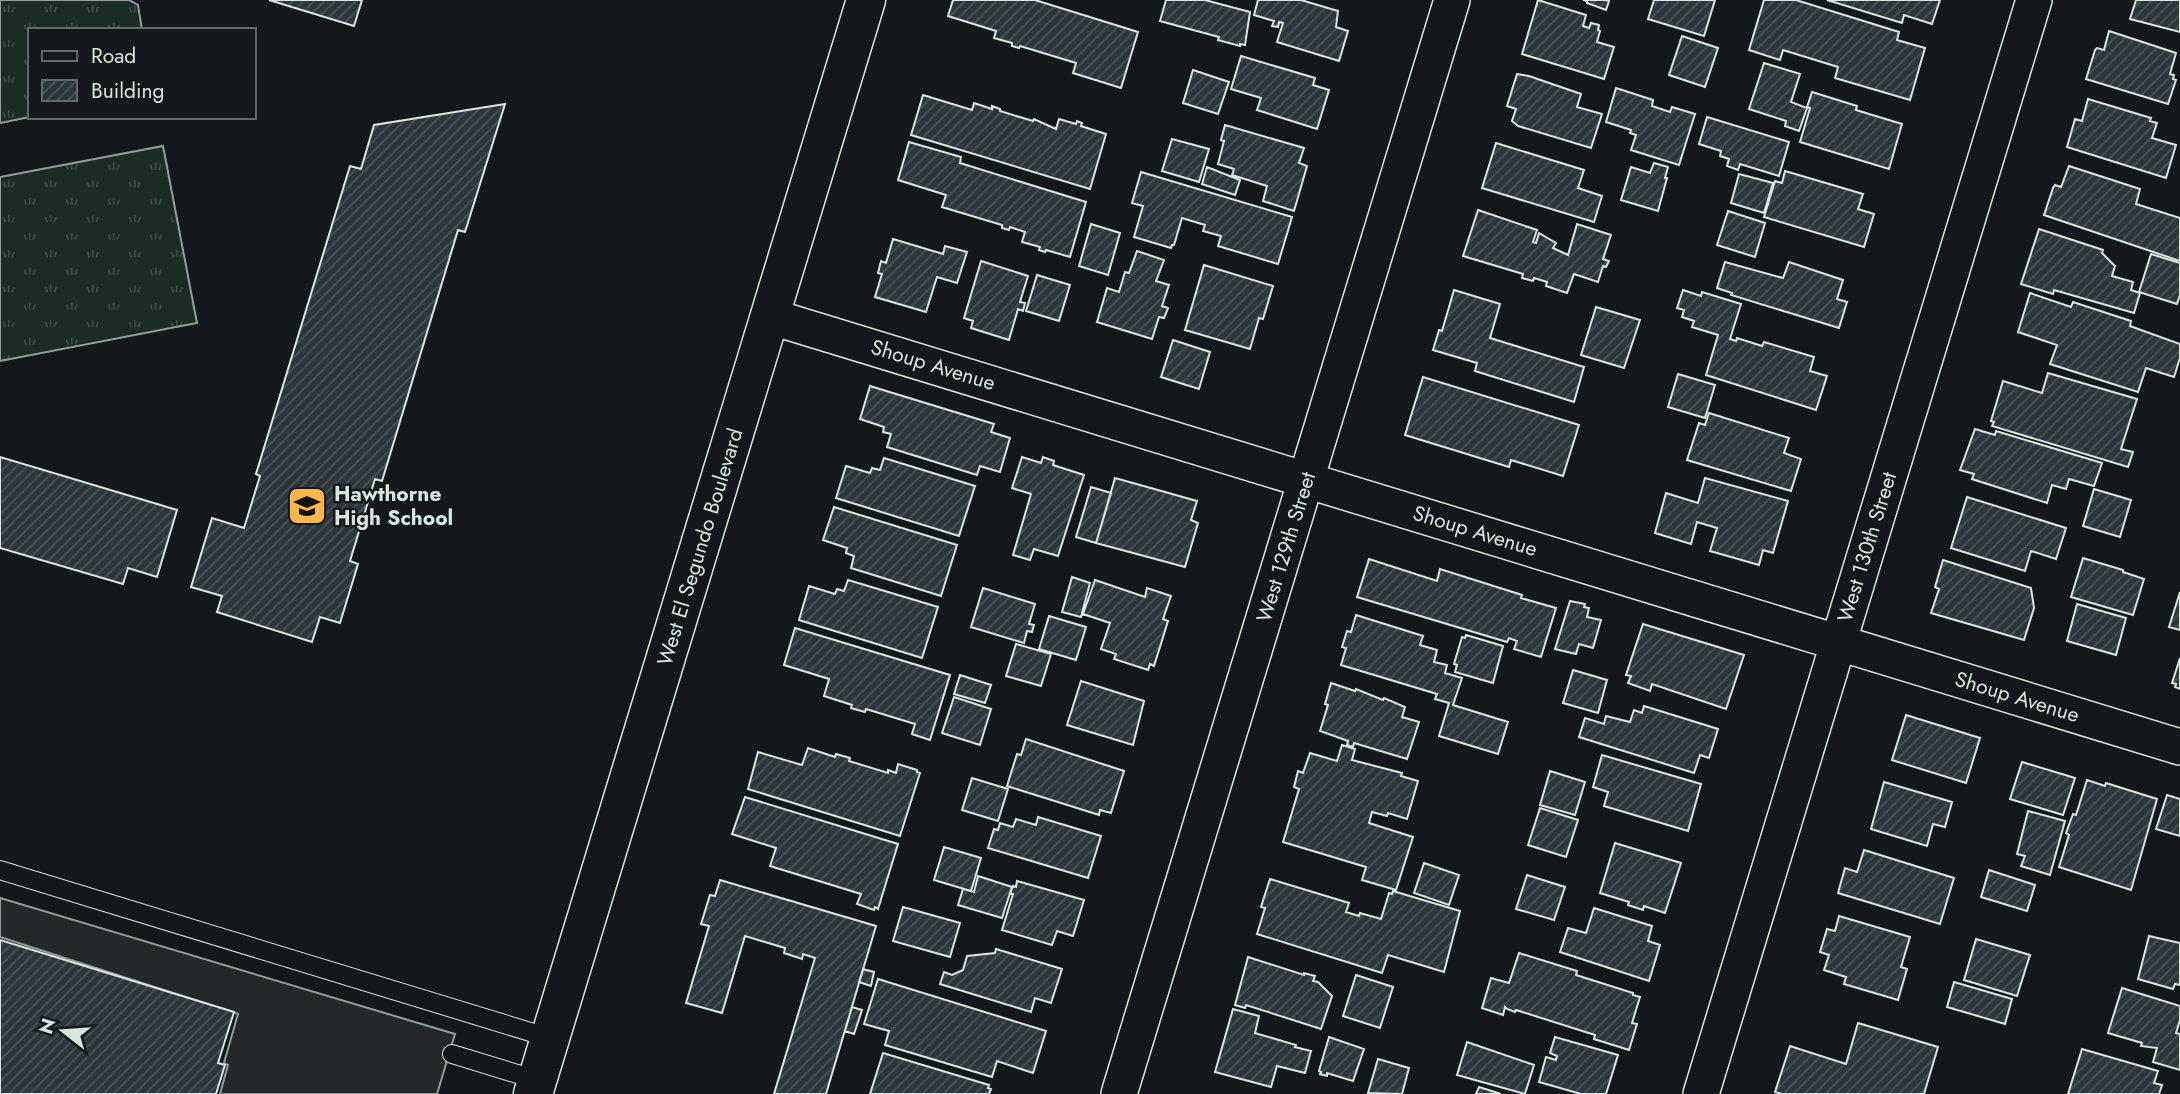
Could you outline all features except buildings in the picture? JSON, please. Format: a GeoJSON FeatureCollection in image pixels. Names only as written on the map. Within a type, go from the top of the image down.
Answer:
{"type":"FeatureCollection","features":[{"type":"Feature","properties":{"kind":"main road","name":"West El Segundo Boulevard"},"geometry":{"type":"LineString","coordinates":[[535,1087],[866,0]]}},
{"type":"Feature","properties":{"kind":"street","name":"West 129th Street"},"geometry":{"type":"LineString","coordinates":[[1119,1094],[1452,0]]}},
{"type":"Feature","properties":{"kind":"street","name":"West 130th Street"},"geometry":{"type":"LineString","coordinates":[[1701,1094],[2034,0]]}},
{"type":"Feature","properties":{"kind":"street","name":"Shoup Avenue"},"geometry":{"type":"LineString","coordinates":[[769,316],[2180,747]]}},
{"type":"Feature","properties":{"kind":"lane"},"geometry":{"type":"LineString","coordinates":[[0,870],[550,1038]]}},
{"type":"Feature","properties":{"kind":"lane"},"geometry":{"type":"LineString","coordinates":[[452,1054],[535,1087]]}},
{"type":"Feature","properties":{"kind":"green space"},"geometry":{"type":"Polygon","coordinates":[[[0,0],[129,0],[138,5],[142,28],[28,28],[28,117],[0,123],[0,0]]]}},
{"type":"Feature","properties":{"kind":"green space"},"geometry":{"type":"Polygon","coordinates":[[[163,146],[197,323],[0,361],[0,177],[163,146]]]}},
{"type":"Feature","properties":{"kind":"shaded area"},"geometry":{"type":"Polygon","coordinates":[[[0,898],[455,1034],[437,1094],[220,1094],[228,1065],[224,1063],[238,1014],[0,937],[0,898]]]}},
{"type":"Feature","properties":{"kind":"place","name":"Hawthorne High School"},"geometry":{"type":"Point","coordinates":[307,506]}}]}
